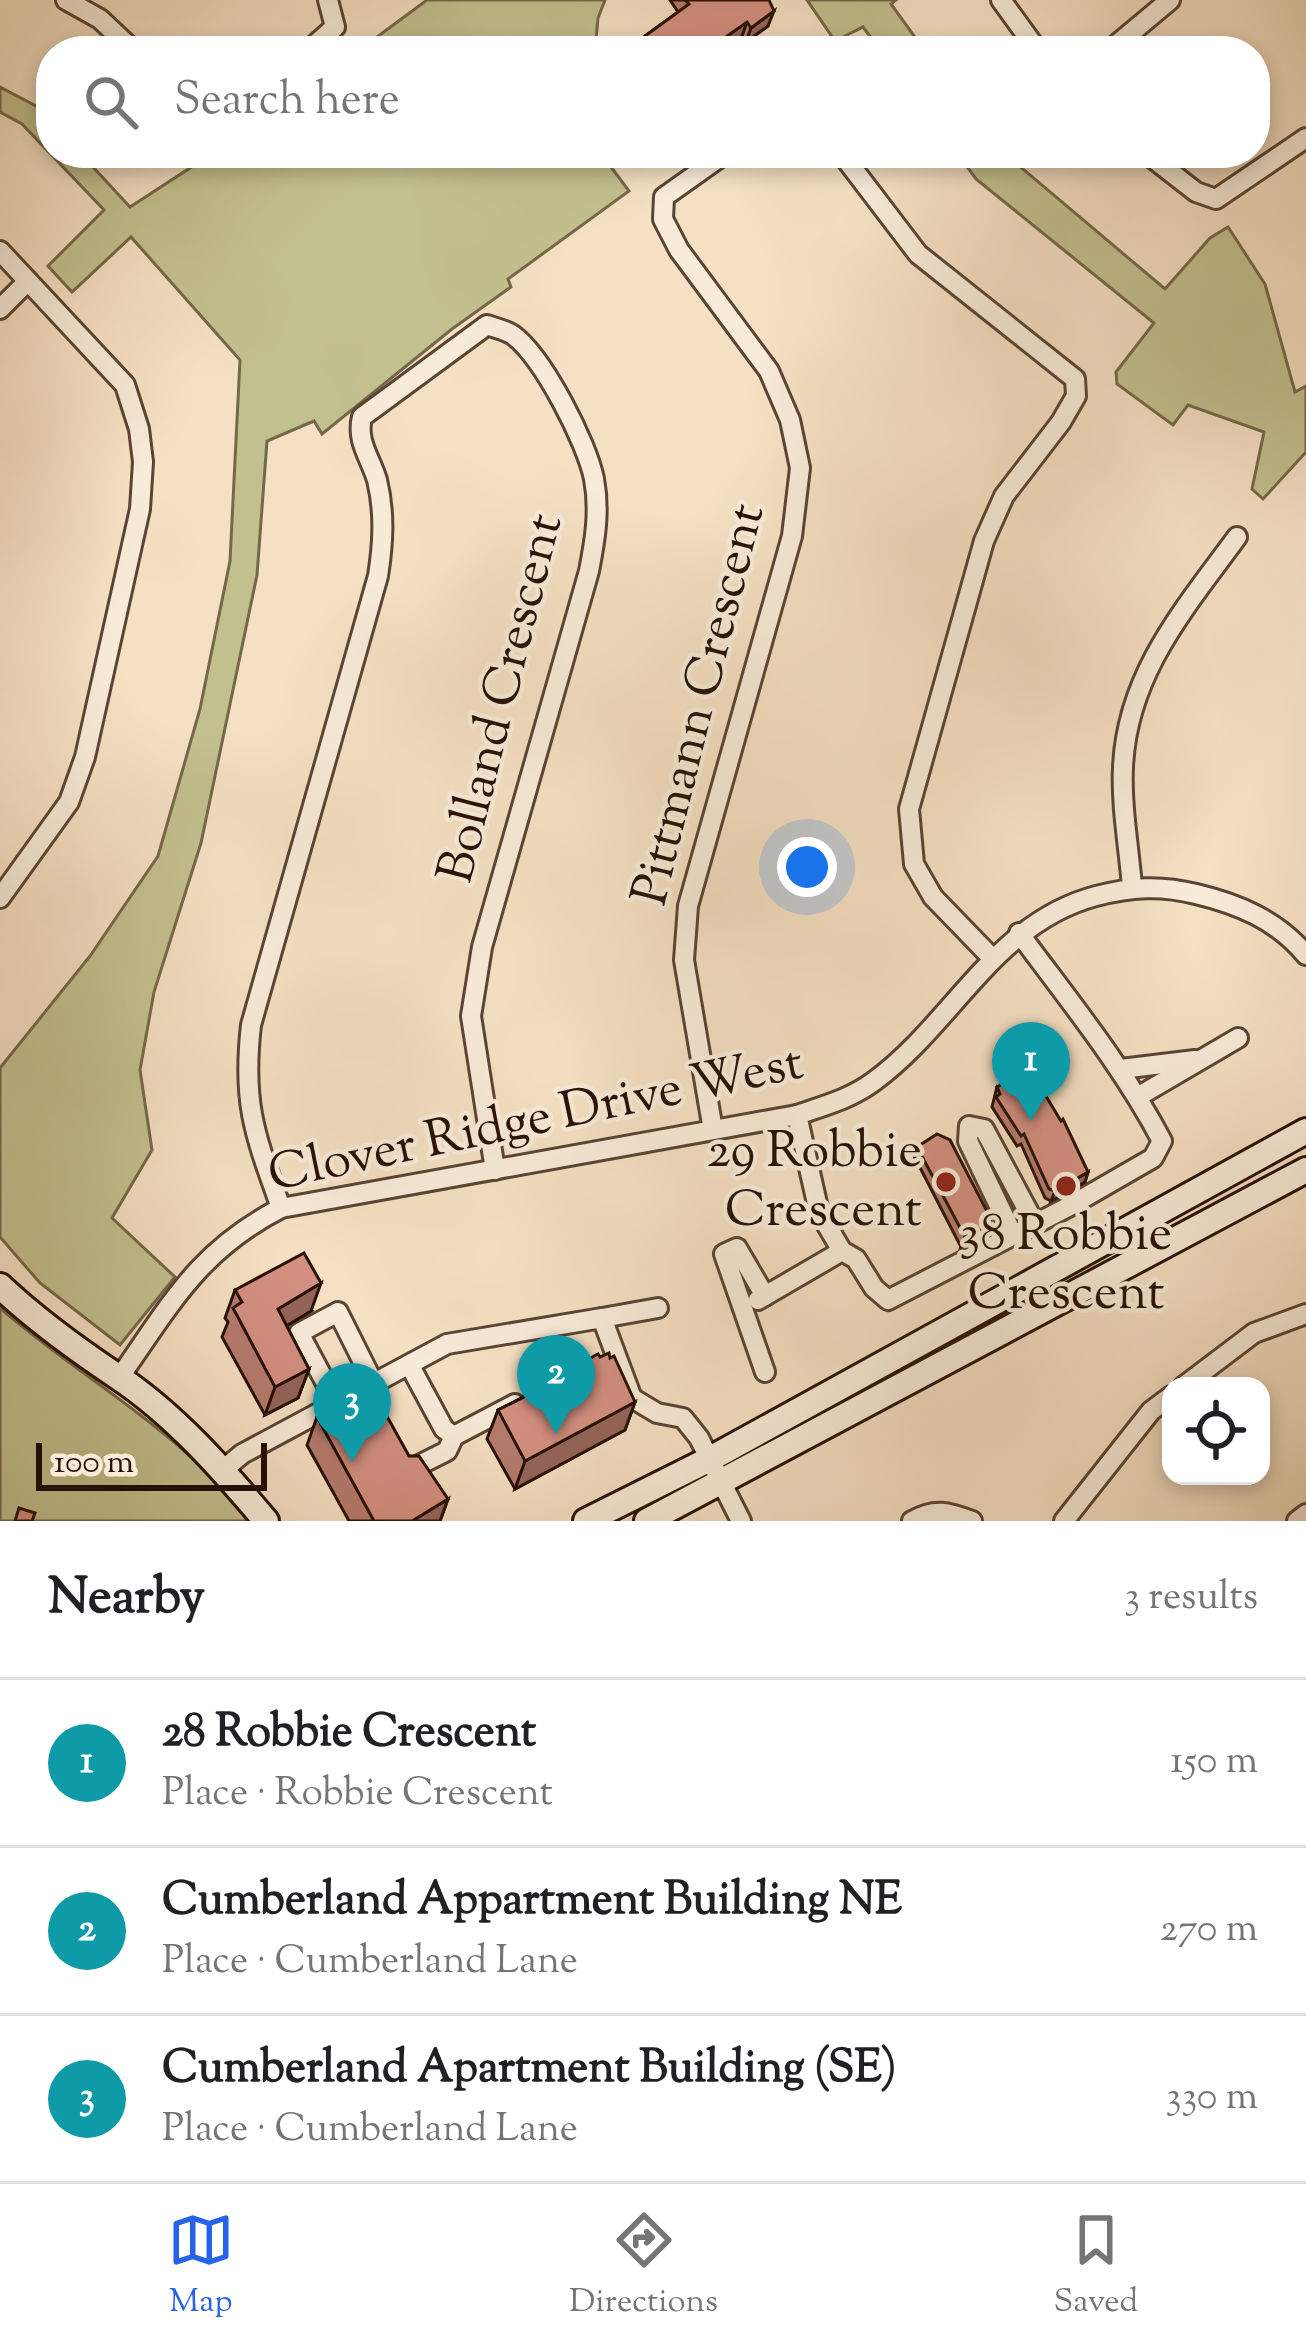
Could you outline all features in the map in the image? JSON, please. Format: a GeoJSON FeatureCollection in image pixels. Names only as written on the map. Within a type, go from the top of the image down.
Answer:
{"type":"FeatureCollection","features":[{"type":"Feature","properties":{"kind":"main road"},"geometry":{"type":"LineString","coordinates":[[647,1521],[714,1470],[1306,1131]]}},
{"type":"Feature","properties":{"kind":"main road"},"geometry":{"type":"LineString","coordinates":[[586,1521],[714,1470],[1306,1170]]}},
{"type":"Feature","properties":{"kind":"main road"},"geometry":{"type":"LineString","coordinates":[[0,1286],[68,1345],[119,1378],[223,1470],[266,1521]]}},
{"type":"Feature","properties":{"kind":"street"},"geometry":{"type":"LineString","coordinates":[[66,0],[100,19],[118,36]]}},
{"type":"Feature","properties":{"kind":"street"},"geometry":{"type":"LineString","coordinates":[[325,36],[335,27],[328,0]]}},
{"type":"Feature","properties":{"kind":"street"},"geometry":{"type":"LineString","coordinates":[[1000,0],[1027,36]]}},
{"type":"Feature","properties":{"kind":"street"},"geometry":{"type":"LineString","coordinates":[[1127,36],[1170,0]]}},
{"type":"Feature","properties":{"kind":"street"},"geometry":{"type":"LineString","coordinates":[[1270,162],[1306,138]]}},
{"type":"Feature","properties":{"kind":"street","name":"Pittmann Crescent"},"geometry":{"type":"LineString","coordinates":[[705,168],[664,197],[662,219],[679,250],[769,371],[790,419],[800,468],[792,536],[688,906],[684,961],[713,1130]]}},
{"type":"Feature","properties":{"kind":"street"},"geometry":{"type":"LineString","coordinates":[[852,168],[918,254],[1075,379],[1077,389],[1061,422],[1004,496],[984,541],[909,809],[914,864],[933,898],[993,959]]}},
{"type":"Feature","properties":{"kind":"street"},"geometry":{"type":"LineString","coordinates":[[1165,168],[1196,192],[1216,199],[1262,168]]}},
{"type":"Feature","properties":{"kind":"street"},"geometry":{"type":"LineString","coordinates":[[0,250],[125,385],[143,461],[140,509],[85,757],[70,802],[0,898]]}},
{"type":"Feature","properties":{"kind":"street"},"geometry":{"type":"LineString","coordinates":[[0,309],[28,280]]}},
{"type":"Feature","properties":{"kind":"street","name":"Bolland Crescent"},"geometry":{"type":"LineString","coordinates":[[281,1208],[250,1120],[245,1076],[251,1025],[378,576],[385,534],[377,482],[358,433],[362,417],[487,325],[512,334],[535,360],[575,423],[594,478],[598,525],[589,572],[482,947],[471,1016],[496,1169]]}},
{"type":"Feature","properties":{"kind":"street"},"geometry":{"type":"LineString","coordinates":[[1132,887],[1123,768],[1133,706],[1144,671],[1165,636],[1237,537]]}},
{"type":"Feature","properties":{"kind":"street","name":"Clover Ridge Drive West"},"geometry":{"type":"LineString","coordinates":[[119,1378],[182,1286],[214,1252],[242,1229],[281,1208],[797,1115],[850,1096],[874,1082],[1019,933],[1051,913],[1132,887],[1181,890],[1229,902],[1263,917],[1306,955]]}},
{"type":"Feature","properties":{"kind":"street"},"geometry":{"type":"LineString","coordinates":[[797,1115],[812,1192],[842,1251],[856,1258],[874,1288],[888,1300],[1153,1158],[1162,1141],[1139,1096],[1019,933]]}},
{"type":"Feature","properties":{"kind":"street"},"geometry":{"type":"LineString","coordinates":[[1139,1096],[1238,1038]]}},
{"type":"Feature","properties":{"kind":"street"},"geometry":{"type":"LineString","coordinates":[[1121,1069],[1200,1059]]}},
{"type":"Feature","properties":{"kind":"street"},"geometry":{"type":"LineString","coordinates":[[1013,1235],[968,1141],[969,1126],[984,1129],[1035,1224]]}},
{"type":"Feature","properties":{"kind":"street"},"geometry":{"type":"LineString","coordinates":[[765,1296],[736,1248],[724,1254],[765,1372]]}},
{"type":"Feature","properties":{"kind":"street"},"geometry":{"type":"LineString","coordinates":[[744,1308],[842,1251]]}},
{"type":"Feature","properties":{"kind":"street"},"geometry":{"type":"LineString","coordinates":[[223,1470],[242,1454],[447,1344],[658,1308]]}},
{"type":"Feature","properties":{"kind":"street"},"geometry":{"type":"LineString","coordinates":[[337,1404],[299,1333],[338,1312],[376,1416]]}},
{"type":"Feature","properties":{"kind":"street"},"geometry":{"type":"LineString","coordinates":[[1196,1377],[1254,1333],[1306,1314]]}},
{"type":"Feature","properties":{"kind":"street"},"geometry":{"type":"LineString","coordinates":[[602,1318],[610,1355],[632,1398],[657,1413],[683,1418],[741,1521]]}},
{"type":"Feature","properties":{"kind":"street"},"geometry":{"type":"LineString","coordinates":[[410,1366],[444,1429],[454,1436]]}},
{"type":"Feature","properties":{"kind":"street"},"geometry":{"type":"LineString","coordinates":[[397,1453],[406,1471],[447,1450],[454,1436],[526,1398]]}},
{"type":"Feature","properties":{"kind":"street"},"geometry":{"type":"LineString","coordinates":[[1064,1521],[1162,1403]]}},
{"type":"Feature","properties":{"kind":"street"},"geometry":{"type":"LineString","coordinates":[[912,1521],[928,1512],[946,1511],[973,1521]]}},
{"type":"Feature","properties":{"kind":"street"},"geometry":{"type":"LineString","coordinates":[[1297,1521],[1306,1514]]}},
{"type":"Feature","properties":{"kind":"shaded area"},"geometry":{"type":"Polygon","coordinates":[[[427,0],[605,0],[596,36],[378,36],[427,0]]]}},
{"type":"Feature","properties":{"kind":"shaded area"},"geometry":{"type":"Polygon","coordinates":[[[807,0],[896,0],[891,4],[914,36],[870,36],[863,27],[845,36],[832,36],[807,0]]]}},
{"type":"Feature","properties":{"kind":"shaded area"},"geometry":{"type":"Polygon","coordinates":[[[0,87],[36,106],[36,139],[22,124],[0,112],[0,87]]]}},
{"type":"Feature","properties":{"kind":"shaded area"},"geometry":{"type":"Polygon","coordinates":[[[64,168],[94,168],[130,207],[190,168],[612,168],[629,191],[508,279],[511,287],[322,434],[314,421],[267,441],[257,575],[201,843],[154,992],[140,1070],[152,1150],[112,1218],[175,1277],[120,1345],[40,1283],[0,1237],[0,1068],[90,956],[158,856],[200,709],[230,561],[240,360],[131,237],[72,292],[48,266],[104,210],[64,168]]]}},
{"type":"Feature","properties":{"kind":"shaded area"},"geometry":{"type":"Polygon","coordinates":[[[968,168],[1022,168],[1165,289],[1210,238],[1228,227],[1265,284],[1295,392],[1306,386],[1306,452],[1263,499],[1252,489],[1264,432],[1188,405],[1173,425],[1117,384],[1116,372],[1154,323],[968,168]]]}},
{"type":"Feature","properties":{"kind":"shaded area"},"geometry":{"type":"Polygon","coordinates":[[[0,1308],[163,1433],[248,1521],[0,1521],[0,1308]]]}},
{"type":"Feature","properties":{"kind":"building"},"geometry":{"type":"Polygon","coordinates":[[[685,0],[769,0],[774,11],[751,28],[747,22],[727,36],[645,36],[689,4],[685,0]]]}},
{"type":"Feature","properties":{"kind":"building"},"geometry":{"type":"Polygon","coordinates":[[[1029,1068],[1063,1119],[1088,1172],[1055,1191],[1049,1189],[1024,1134],[996,1097],[1000,1094],[997,1087],[1029,1068]]]}},
{"type":"Feature","properties":{"kind":"building"},"geometry":{"type":"Polygon","coordinates":[[[937,1134],[950,1140],[991,1219],[965,1237],[917,1147],[937,1134]]]}},
{"type":"Feature","properties":{"kind":"building"},"geometry":{"type":"Polygon","coordinates":[[[304,1253],[321,1283],[278,1309],[309,1369],[275,1387],[233,1308],[242,1302],[235,1290],[304,1253]]]}},
{"type":"Feature","properties":{"kind":"building"},"geometry":{"type":"Polygon","coordinates":[[[609,1353],[635,1402],[525,1461],[498,1410],[589,1364],[587,1360],[598,1354],[609,1353]]]}},
{"type":"Feature","properties":{"kind":"building"},"geometry":{"type":"Polygon","coordinates":[[[374,1393],[409,1456],[419,1456],[448,1499],[412,1521],[374,1521],[317,1417],[374,1393]]]}},
{"type":"Feature","properties":{"kind":"building"},"geometry":{"type":"Polygon","coordinates":[[[19,1508],[35,1513],[32,1521],[15,1521],[19,1508]]]}},
{"type":"Feature","properties":{"kind":"place","name":"28 Robbie Crescent"},"geometry":{"type":"Point","coordinates":[1031,1121]}},
{"type":"Feature","properties":{"kind":"place","name":"29 Robbie Crescent"},"geometry":{"type":"Point","coordinates":[946,1182]}},
{"type":"Feature","properties":{"kind":"place","name":"38 Robbie Crescent"},"geometry":{"type":"Point","coordinates":[1066,1186]}},
{"type":"Feature","properties":{"kind":"place","name":"Cumberland Appartment Building NE"},"geometry":{"type":"Point","coordinates":[556,1434]}},
{"type":"Feature","properties":{"kind":"place","name":"Cumberland Apartment Building (SE)"},"geometry":{"type":"Point","coordinates":[352,1462]}}]}
